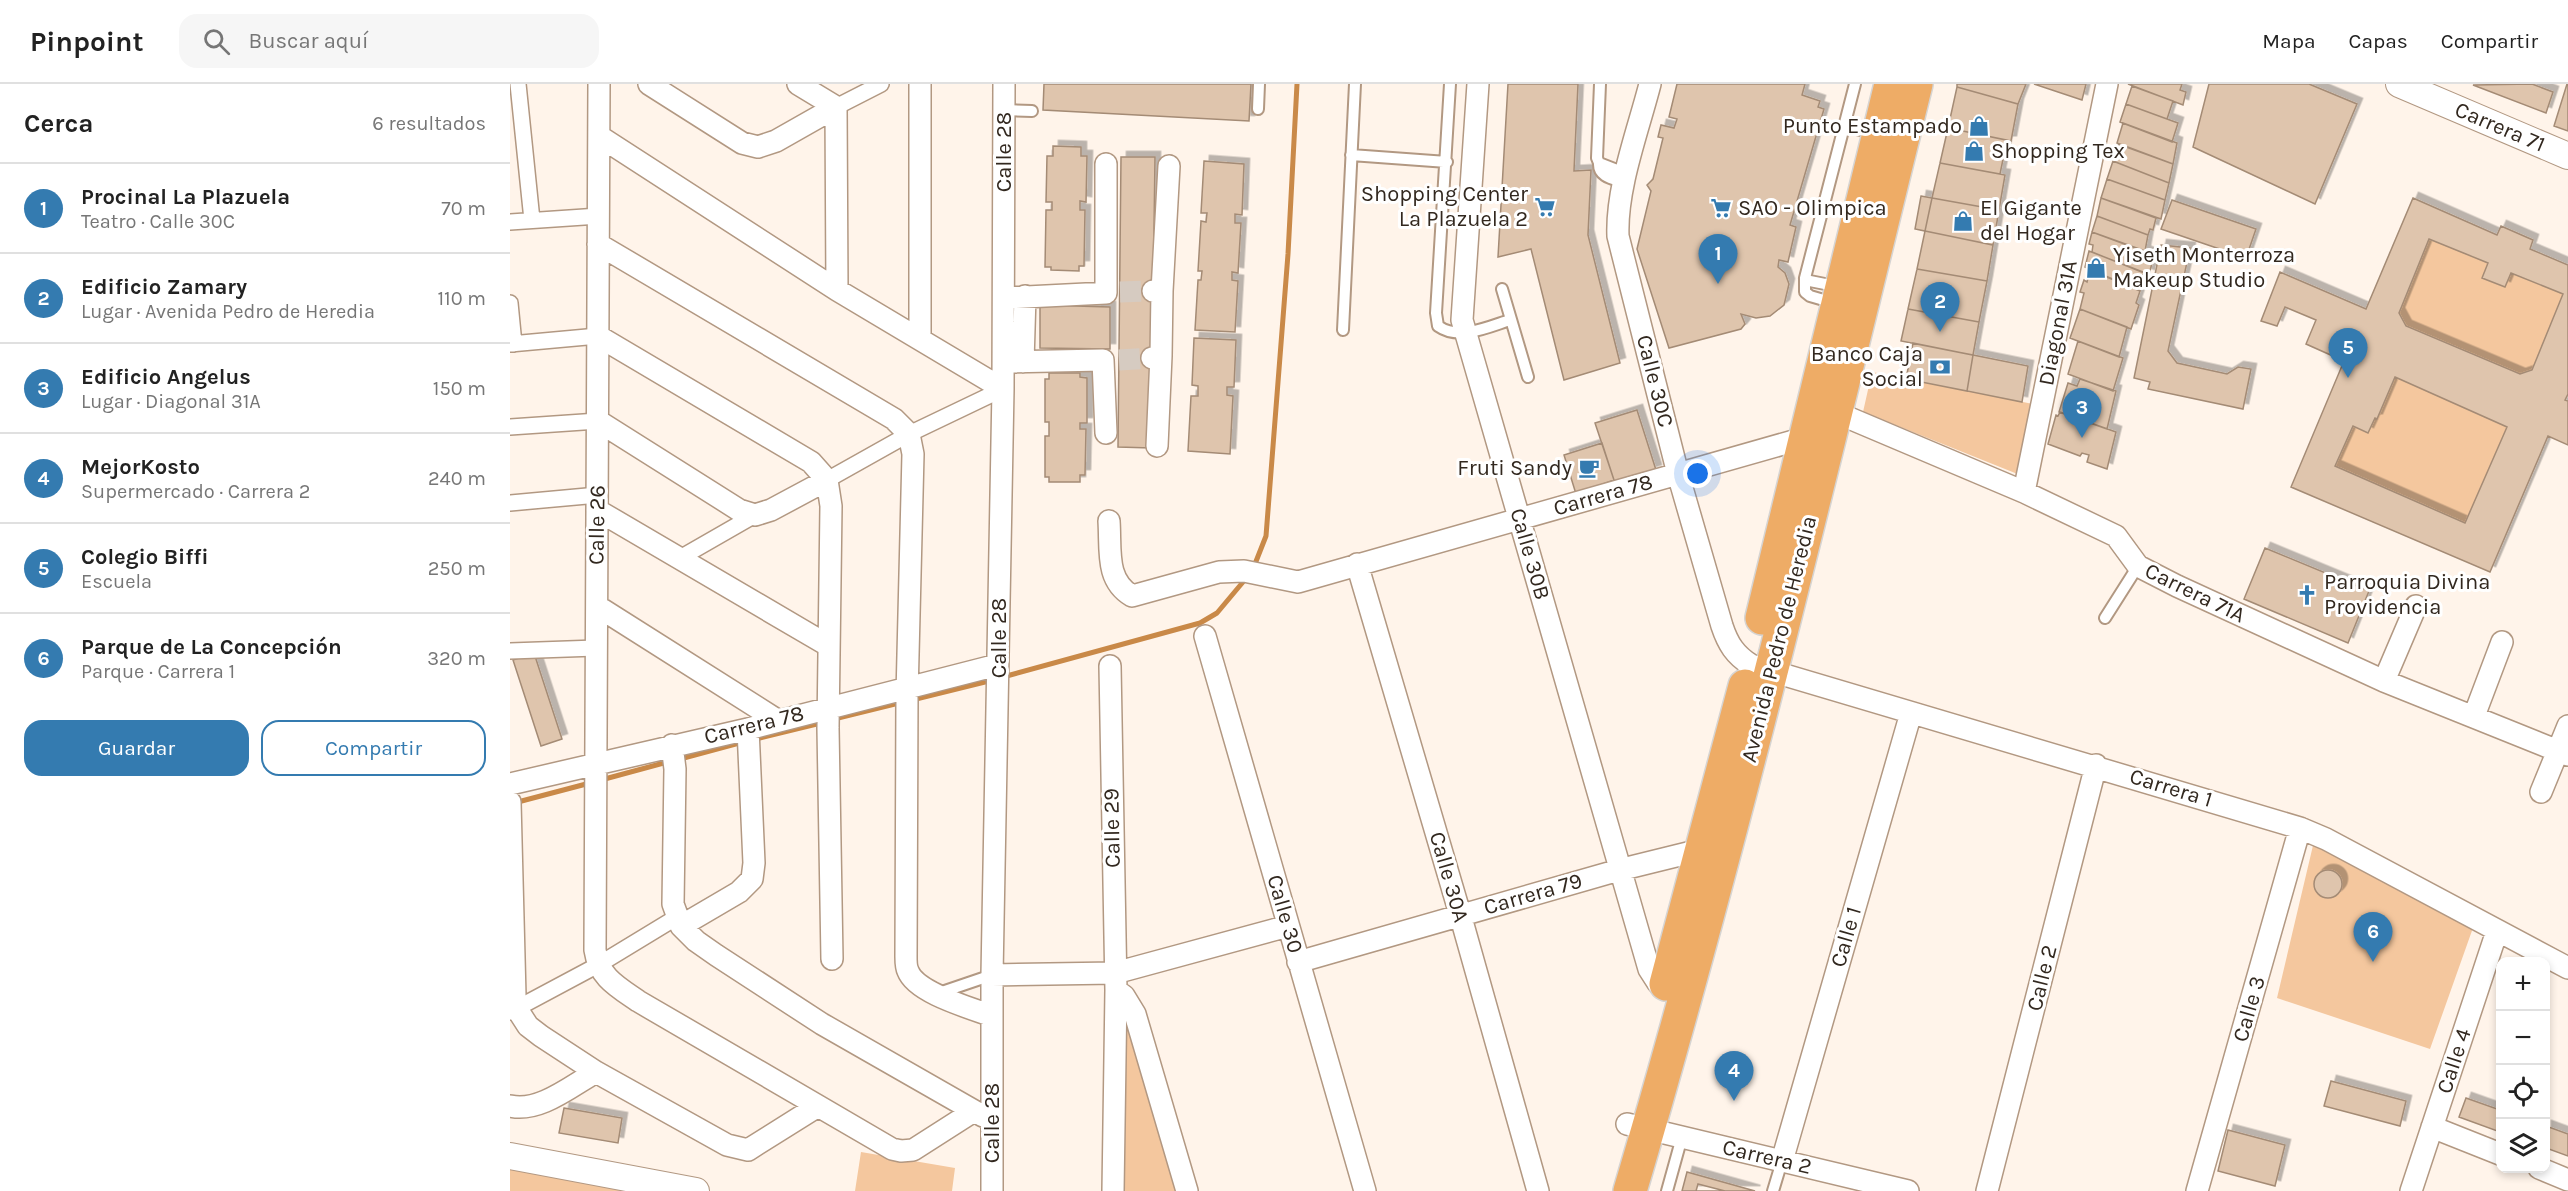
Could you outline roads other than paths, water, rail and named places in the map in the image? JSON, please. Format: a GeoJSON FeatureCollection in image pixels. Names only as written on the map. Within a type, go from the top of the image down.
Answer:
{"type":"FeatureCollection","features":[{"type":"Feature","properties":{"kind":"highway","name":"Avenida Pedro de Heredia"},"geometry":{"type":"LineString","coordinates":[[1676,991],[1700,850],[1762,668],[1804,438],[1890,84]]}},
{"type":"Feature","properties":{"kind":"highway","name":"Avenida Pedro de Heredia"},"geometry":{"type":"LineString","coordinates":[[1609,1191],[1638,1126],[1676,991],[1762,668],[1835,412],[1916,84]]}},
{"type":"Feature","properties":{"kind":"highway","name":"Avenida Pedro de Heredia"},"geometry":{"type":"LineString","coordinates":[[1630,1191],[1638,1126]]}},
{"type":"Feature","properties":{"kind":"street"},"geometry":{"type":"LineString","coordinates":[[518,84],[532,220]]}},
{"type":"Feature","properties":{"kind":"street","name":"Calle 26"},"geometry":{"type":"LineString","coordinates":[[598,965],[595,950],[595,777],[599,84]]}},
{"type":"Feature","properties":{"kind":"street"},"geometry":{"type":"LineString","coordinates":[[649,84],[742,143],[758,147],[777,141],[881,84]]}},
{"type":"Feature","properties":{"kind":"street"},"geometry":{"type":"LineString","coordinates":[[798,84],[836,107]]}},
{"type":"Feature","properties":{"kind":"street"},"geometry":{"type":"LineString","coordinates":[[920,84],[920,337]]}},
{"type":"Feature","properties":{"kind":"street","name":"Calle 28"},"geometry":{"type":"LineString","coordinates":[[992,1191],[983,1116],[992,1016],[1003,389],[1013,362],[1014,297],[1004,84]]}},
{"type":"Feature","properties":{"kind":"street","name":"Calle 30B"},"geometry":{"type":"LineString","coordinates":[[1478,84],[1462,320],[1649,969],[1658,983],[1676,991]]}},
{"type":"Feature","properties":{"kind":"street","name":"Calle 30C"},"geometry":{"type":"LineString","coordinates":[[1650,84],[1626,178],[1618,220],[1618,236],[1678,474],[1728,644],[1737,656],[1762,668]]}},
{"type":"Feature","properties":{"kind":"street","name":"Diagonal 31A"},"geometry":{"type":"LineString","coordinates":[[2024,492],[2107,84]]}},
{"type":"Feature","properties":{"kind":"street","name":"Carrera 71"},"geometry":{"type":"LineString","coordinates":[[2399,84],[2568,156]]}},
{"type":"Feature","properties":{"kind":"street"},"geometry":{"type":"LineString","coordinates":[[836,107],[837,290]]}},
{"type":"Feature","properties":{"kind":"street"},"geometry":{"type":"LineString","coordinates":[[599,136],[837,290],[920,337],[1003,389]]}},
{"type":"Feature","properties":{"kind":"street"},"geometry":{"type":"LineString","coordinates":[[1014,297],[1113,293],[1106,164]]}},
{"type":"Feature","properties":{"kind":"street"},"geometry":{"type":"LineString","coordinates":[[1157,446],[1158,291],[1169,166]]}},
{"type":"Feature","properties":{"kind":"street"},"geometry":{"type":"LineString","coordinates":[[510,222],[599,216]]}},
{"type":"Feature","properties":{"kind":"street"},"geometry":{"type":"LineString","coordinates":[[598,244],[894,419],[909,434],[913,454],[907,698],[906,957],[908,972],[916,983],[936,994],[992,1016]]}},
{"type":"Feature","properties":{"kind":"street"},"geometry":{"type":"LineString","coordinates":[[510,303],[512,344],[598,336],[811,462],[827,480],[831,506],[828,716],[831,959]]}},
{"type":"Feature","properties":{"kind":"street"},"geometry":{"type":"LineString","coordinates":[[1013,362],[1111,360],[1106,434]]}},
{"type":"Feature","properties":{"kind":"street"},"geometry":{"type":"LineString","coordinates":[[680,558],[755,515],[771,510],[909,434],[1003,389]]}},
{"type":"Feature","properties":{"kind":"street","name":"Carrera 71A"},"geometry":{"type":"LineString","coordinates":[[1835,412],[2024,492],[2116,536],[2138,566],[2177,586],[2384,681],[2563,753]]}},
{"type":"Feature","properties":{"kind":"street"},"geometry":{"type":"LineString","coordinates":[[510,427],[598,421],[739,510],[755,515]]}},
{"type":"Feature","properties":{"kind":"street","name":"Carrera 78"},"geometry":{"type":"LineString","coordinates":[[1109,521],[1113,576],[1122,590],[1132,596],[1219,572],[1248,572],[1293,581],[1804,438]]}},
{"type":"Feature","properties":{"kind":"street"},"geometry":{"type":"LineString","coordinates":[[510,503],[597,502],[680,558],[829,646]]}},
{"type":"Feature","properties":{"kind":"street","name":"Calle 30A"},"geometry":{"type":"LineString","coordinates":[[1357,564],[1460,914],[1538,1191]]}},
{"type":"Feature","properties":{"kind":"street"},"geometry":{"type":"LineString","coordinates":[[597,606],[777,720]]}},
{"type":"Feature","properties":{"kind":"street"},"geometry":{"type":"LineString","coordinates":[[2384,681],[2416,606]]}},
{"type":"Feature","properties":{"kind":"street","name":"Calle 30"},"geometry":{"type":"LineString","coordinates":[[1205,636],[1365,1191]]}},
{"type":"Feature","properties":{"kind":"street"},"geometry":{"type":"LineString","coordinates":[[2474,717],[2502,642]]}},
{"type":"Feature","properties":{"kind":"street"},"geometry":{"type":"LineString","coordinates":[[510,651],[596,648]]}},
{"type":"Feature","properties":{"kind":"street","name":"Calle 29"},"geometry":{"type":"LineString","coordinates":[[1110,666],[1115,981],[1113,1191]]}},
{"type":"Feature","properties":{"kind":"street","name":"Carrera 78"},"geometry":{"type":"LineString","coordinates":[[510,784],[595,777],[748,738],[777,720],[828,716],[907,698],[998,668]]}},
{"type":"Feature","properties":{"kind":"street","name":"Carrera 1"},"geometry":{"type":"LineString","coordinates":[[1762,668],[2096,765],[2300,828],[2326,839],[2568,968]]}},
{"type":"Feature","properties":{"kind":"street","name":"Calle 1"},"geometry":{"type":"LineString","coordinates":[[1782,1161],[1911,712]]}},
{"type":"Feature","properties":{"kind":"street"},"geometry":{"type":"LineString","coordinates":[[2541,792],[2563,753],[2568,726]]}},
{"type":"Feature","properties":{"kind":"street"},"geometry":{"type":"LineString","coordinates":[[514,1011],[679,921],[739,892],[752,879],[754,863],[748,738]]}},
{"type":"Feature","properties":{"kind":"street"},"geometry":{"type":"LineString","coordinates":[[673,756],[673,904],[679,921],[696,941],[822,1024],[983,1116]]}},
{"type":"Feature","properties":{"kind":"street","name":"Calle 2"},"geometry":{"type":"LineString","coordinates":[[1987,1191],[2096,765]]}},
{"type":"Feature","properties":{"kind":"street"},"geometry":{"type":"LineString","coordinates":[[510,802],[514,1011],[528,1026],[596,1072],[728,1145],[748,1150],[818,1106]]}},
{"type":"Feature","properties":{"kind":"street","name":"Calle 3"},"geometry":{"type":"LineString","coordinates":[[2197,1191],[2300,828]]}},
{"type":"Feature","properties":{"kind":"street","name":"Carrera 79"},"geometry":{"type":"LineString","coordinates":[[1298,962],[1460,914],[1700,850]]}},
{"type":"Feature","properties":{"kind":"street"},"geometry":{"type":"LineString","coordinates":[[992,975],[1115,981],[1288,926]]}},
{"type":"Feature","properties":{"kind":"street","name":"Calle 4"},"geometry":{"type":"LineString","coordinates":[[2411,1191],[2498,931]]}},
{"type":"Feature","properties":{"kind":"street"},"geometry":{"type":"LineString","coordinates":[[598,965],[613,984],[638,1001],[892,1149],[901,1152],[913,1150],[983,1116]]}},
{"type":"Feature","properties":{"kind":"street"},"geometry":{"type":"LineString","coordinates":[[1115,981],[1135,1014],[1187,1191]]}},
{"type":"Feature","properties":{"kind":"street"},"geometry":{"type":"LineString","coordinates":[[510,1106],[521,1109],[538,1104],[596,1072]]}},
{"type":"Feature","properties":{"kind":"street","name":"Carrera 2"},"geometry":{"type":"LineString","coordinates":[[1638,1126],[1908,1191]]}},
{"type":"Feature","properties":{"kind":"street"},"geometry":{"type":"LineString","coordinates":[[2432,1127],[2496,1152]]}},
{"type":"Feature","properties":{"kind":"street"},"geometry":{"type":"LineString","coordinates":[[510,1156],[696,1191]]}},
{"type":"Feature","properties":{"kind":"street"},"geometry":{"type":"LineString","coordinates":[[2550,1173],[2568,1180]]}},
{"type":"Feature","properties":{"kind":"lane"},"geometry":{"type":"LineString","coordinates":[[1258,109],[1259,84]]}},
{"type":"Feature","properties":{"kind":"lane"},"geometry":{"type":"LineString","coordinates":[[1343,330],[1355,84]]}},
{"type":"Feature","properties":{"kind":"lane"},"geometry":{"type":"LineString","coordinates":[[1450,84],[1436,313],[1438,326],[1447,333],[1465,332],[1510,320]]}},
{"type":"Feature","properties":{"kind":"lane"},"geometry":{"type":"LineString","coordinates":[[1600,84],[1596,153],[1599,163],[1626,178]]}},
{"type":"Feature","properties":{"kind":"lane"},"geometry":{"type":"LineString","coordinates":[[1839,296],[1810,296],[1805,292],[1805,278],[1855,84]]}},
{"type":"Feature","properties":{"kind":"lane"},"geometry":{"type":"LineString","coordinates":[[1004,110],[1032,111]]}},
{"type":"Feature","properties":{"kind":"lane"},"geometry":{"type":"LineString","coordinates":[[1844,126],[1877,134]]}},
{"type":"Feature","properties":{"kind":"lane"},"geometry":{"type":"LineString","coordinates":[[1351,155],[1447,162]]}},
{"type":"Feature","properties":{"kind":"lane"},"geometry":{"type":"LineString","coordinates":[[1805,278],[1839,296]]}},
{"type":"Feature","properties":{"kind":"lane"},"geometry":{"type":"LineString","coordinates":[[1502,289],[1528,377]]}},
{"type":"Feature","properties":{"kind":"lane"},"geometry":{"type":"LineString","coordinates":[[2105,618],[2138,566]]}},
{"type":"Feature","properties":{"kind":"lane"},"geometry":{"type":"LineString","coordinates":[[936,994],[992,975]]}},
{"type":"Feature","properties":{"kind":"lane"},"geometry":{"type":"LineString","coordinates":[[1667,1191],[1682,1137]]}},
{"type":"Feature","properties":{"kind":"lane"},"geometry":{"type":"LineString","coordinates":[[1773,1191],[1782,1161]]}},
{"type":"Feature","properties":{"kind":"waterway"},"geometry":{"type":"LineString","coordinates":[[1253,569],[1266,536],[1288,254],[1297,84]]}},
{"type":"Feature","properties":{"kind":"waterway"},"geometry":{"type":"LineString","coordinates":[[1003,677],[1200,623],[1217,613],[1248,576]]}},
{"type":"Feature","properties":{"kind":"waterway"},"geometry":{"type":"LineString","coordinates":[[912,700],[993,680]]}},
{"type":"Feature","properties":{"kind":"waterway"},"geometry":{"type":"LineString","coordinates":[[834,719],[903,702]]}},
{"type":"Feature","properties":{"kind":"waterway"},"geometry":{"type":"LineString","coordinates":[[752,740],[825,722]]}},
{"type":"Feature","properties":{"kind":"waterway"},"geometry":{"type":"LineString","coordinates":[[680,759],[743,742]]}},
{"type":"Feature","properties":{"kind":"waterway"},"geometry":{"type":"LineString","coordinates":[[601,780],[671,761]]}},
{"type":"Feature","properties":{"kind":"waterway"},"geometry":{"type":"LineString","coordinates":[[514,803],[590,783]]}},
{"type":"Feature","properties":{"kind":"tunnel"},"geometry":{"type":"LineString","coordinates":[[1120,292],[1153,291]]}},
{"type":"Feature","properties":{"kind":"tunnel"},"geometry":{"type":"LineString","coordinates":[[1119,360],[1152,358]]}},
{"type":"Feature","properties":{"kind":"place","name":"Punto Estampado"},"geometry":{"type":"Point","coordinates":[1979,126]}},
{"type":"Feature","properties":{"kind":"place","name":"Shopping Tex"},"geometry":{"type":"Point","coordinates":[1974,151]}},
{"type":"Feature","properties":{"kind":"place","name":"Shopping Center La Plazuela 2"},"geometry":{"type":"Point","coordinates":[1545,207]}},
{"type":"Feature","properties":{"kind":"place","name":"SAO - Olimpica"},"geometry":{"type":"Point","coordinates":[1721,208]}},
{"type":"Feature","properties":{"kind":"place","name":"El Gigante del Hogar"},"geometry":{"type":"Point","coordinates":[1963,221]}},
{"type":"Feature","properties":{"kind":"place","name":"Yiseth Monterroza Makeup Studio"},"geometry":{"type":"Point","coordinates":[2096,268]}},
{"type":"Feature","properties":{"kind":"place","name":"Procinal La Plazuela"},"geometry":{"type":"Point","coordinates":[1718,284]}},
{"type":"Feature","properties":{"kind":"place","name":"Edificio Zamary"},"geometry":{"type":"Point","coordinates":[1940,332]}},
{"type":"Feature","properties":{"kind":"place","name":"Banco Caja Social"},"geometry":{"type":"Point","coordinates":[1940,367]}},
{"type":"Feature","properties":{"kind":"place","name":"Colegio Biffi"},"geometry":{"type":"Point","coordinates":[2348,378]}},
{"type":"Feature","properties":{"kind":"place","name":"Edificio Angelus"},"geometry":{"type":"Point","coordinates":[2082,438]}},
{"type":"Feature","properties":{"kind":"place","name":"Fruti Sandy"},"geometry":{"type":"Point","coordinates":[1589,468]}},
{"type":"Feature","properties":{"kind":"place","name":"Parroquia Divina Providencia"},"geometry":{"type":"Point","coordinates":[2307,595]}},
{"type":"Feature","properties":{"kind":"place","name":"Parque de La Concepción"},"geometry":{"type":"Point","coordinates":[2373,962]}},
{"type":"Feature","properties":{"kind":"place","name":"MejorKosto"},"geometry":{"type":"Point","coordinates":[1734,1101]}}]}
